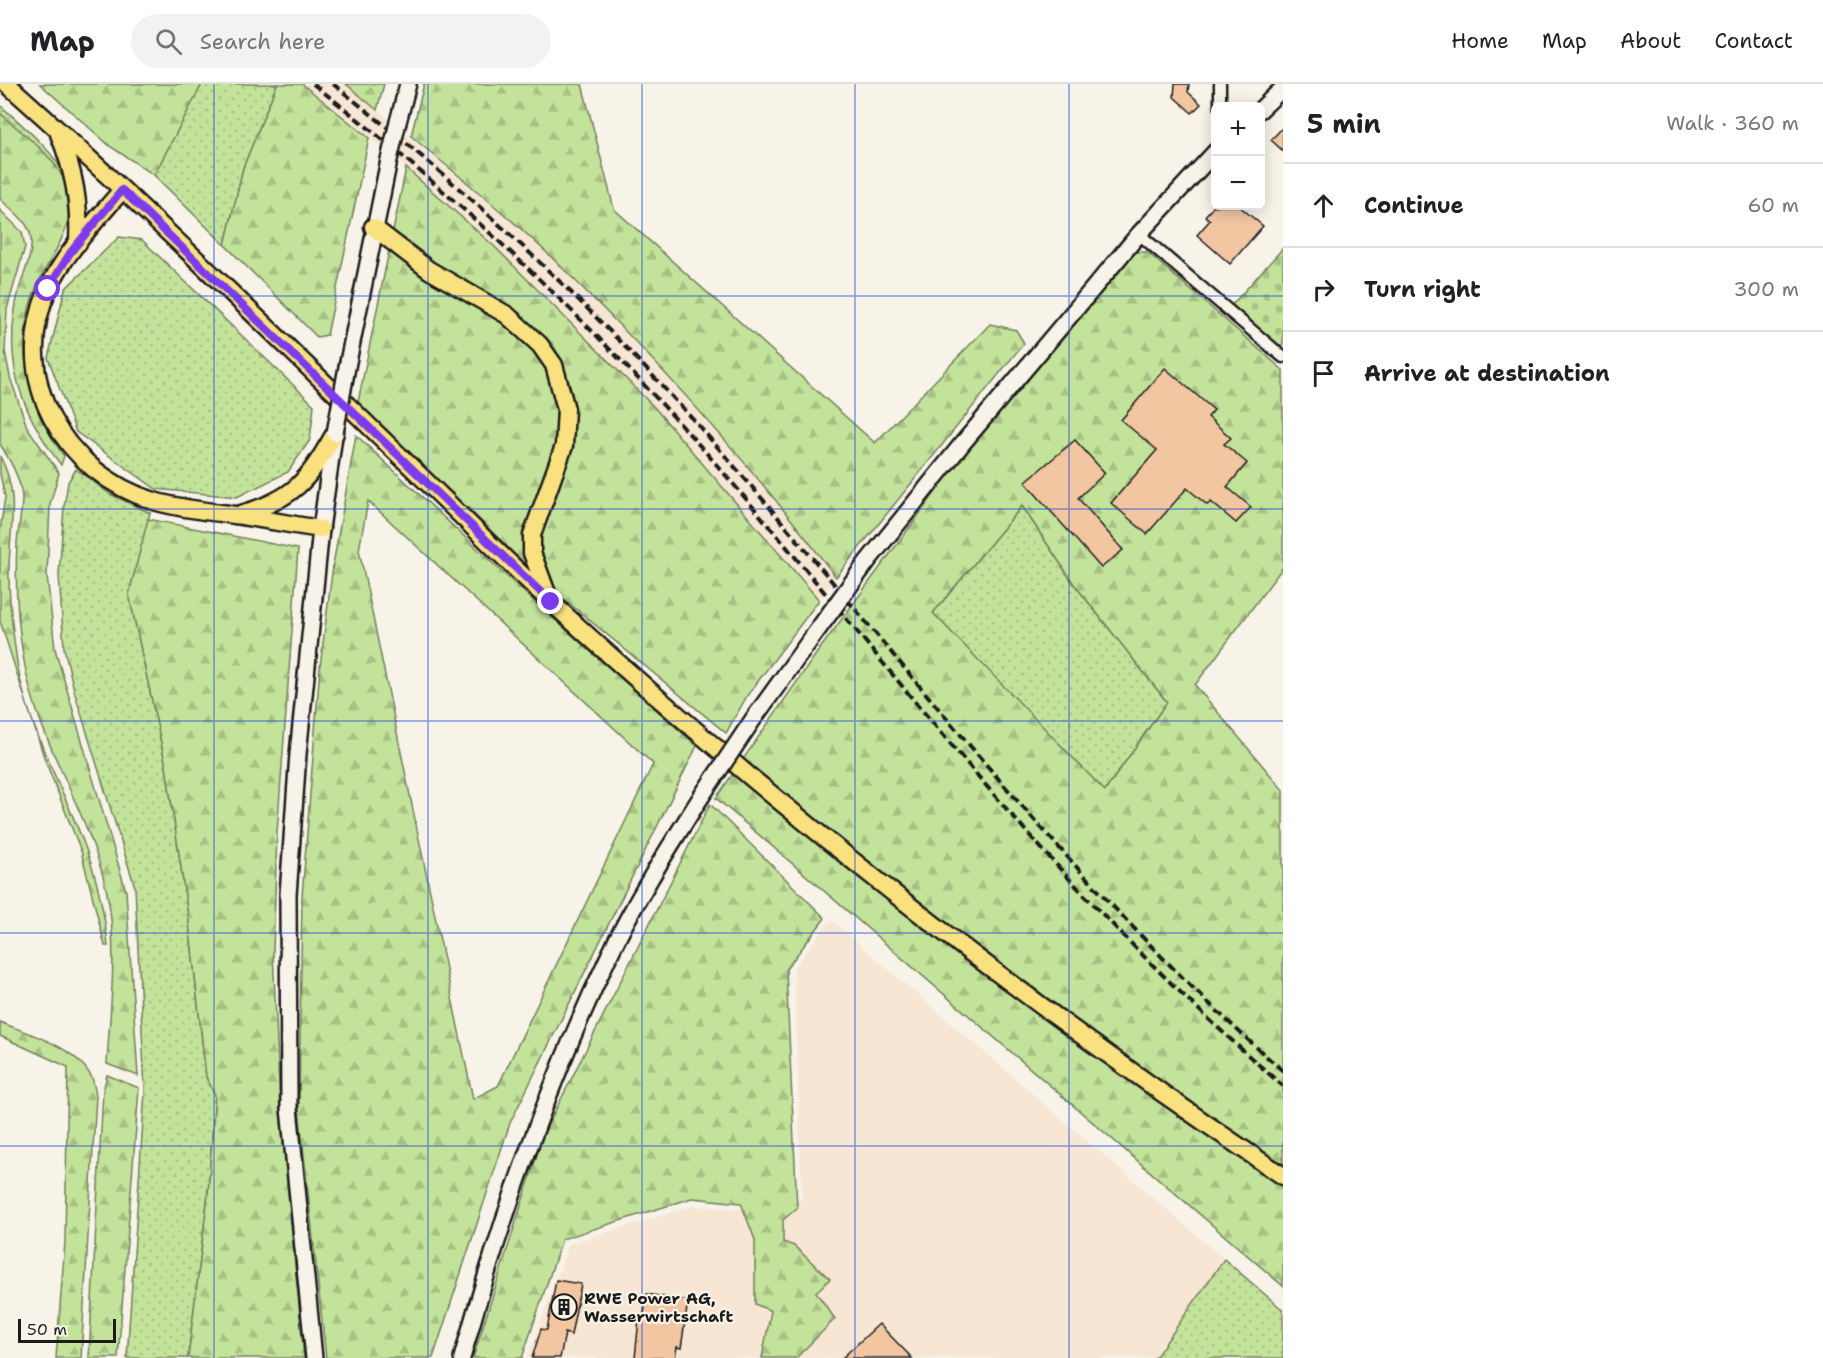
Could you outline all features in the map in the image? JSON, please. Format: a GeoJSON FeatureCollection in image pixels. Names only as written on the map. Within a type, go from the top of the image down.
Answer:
{"type":"FeatureCollection","features":[{"type":"Feature","properties":{"kind":"main road"},"geometry":{"type":"LineString","coordinates":[[7,84],[122,190],[551,602],[746,774],[932,925],[1103,1052],[1283,1176]]}},
{"type":"Feature","properties":{"kind":"main road"},"geometry":{"type":"LineString","coordinates":[[56,128],[74,175],[78,196],[78,243]]}},
{"type":"Feature","properties":{"kind":"main road"},"geometry":{"type":"LineString","coordinates":[[122,190],[78,243],[48,289],[37,332],[38,378],[52,422],[80,458],[111,483],[153,501],[177,507],[321,529]]}},
{"type":"Feature","properties":{"kind":"main road"},"geometry":{"type":"LineString","coordinates":[[374,227],[429,270],[507,315],[540,345],[554,365],[562,386],[566,409],[564,446],[532,535],[532,553],[551,602]]}},
{"type":"Feature","properties":{"kind":"main road"},"geometry":{"type":"LineString","coordinates":[[237,515],[283,498],[302,483],[314,471],[335,434]]}},
{"type":"Feature","properties":{"kind":"street"},"geometry":{"type":"LineString","coordinates":[[314,1358],[289,1108],[288,895],[298,754],[321,529],[335,434],[374,227],[408,84]]}},
{"type":"Feature","properties":{"kind":"street"},"geometry":{"type":"LineString","coordinates":[[1220,84],[1220,102]]}},
{"type":"Feature","properties":{"kind":"street"},"geometry":{"type":"LineString","coordinates":[[1265,105],[1283,88]]}},
{"type":"Feature","properties":{"kind":"street"},"geometry":{"type":"LineString","coordinates":[[462,1358],[484,1281],[536,1130],[605,964],[655,870],[754,718],[867,562],[962,444],[1139,234],[1211,155]]}},
{"type":"Feature","properties":{"kind":"street"},"geometry":{"type":"LineString","coordinates":[[1139,234],[1283,357]]}},
{"type":"Feature","properties":{"kind":"shaded area"},"geometry":{"type":"Polygon","coordinates":[[[302,84],[346,84],[544,250],[646,352],[795,522],[836,577],[819,600],[654,407],[495,247],[406,168],[302,84]]]}},
{"type":"Feature","properties":{"kind":"shaded area"},"geometry":{"type":"Polygon","coordinates":[[[831,920],[1224,1259],[1155,1358],[528,1358],[569,1244],[693,1206],[740,1209],[802,1200],[794,967],[831,920]]]}},
{"type":"Feature","properties":{"kind":"green space"},"geometry":{"type":"Polygon","coordinates":[[[40,84],[202,84],[154,175],[111,147],[40,84]]]}},
{"type":"Feature","properties":{"kind":"green space"},"geometry":{"type":"Polygon","coordinates":[[[202,84],[277,84],[243,168],[225,245],[154,175],[202,84]]]}},
{"type":"Feature","properties":{"kind":"green space"},"geometry":{"type":"Polygon","coordinates":[[[277,84],[302,84],[369,138],[327,335],[317,337],[225,245],[243,168],[277,84]]]}},
{"type":"Feature","properties":{"kind":"green space"},"geometry":{"type":"Polygon","coordinates":[[[346,84],[384,84],[377,110],[346,84]]]}},
{"type":"Feature","properties":{"kind":"green space"},"geometry":{"type":"Polygon","coordinates":[[[424,84],[582,84],[614,209],[875,443],[990,324],[1016,330],[1024,343],[836,577],[769,492],[661,368],[530,237],[411,136],[424,84]]]}},
{"type":"Feature","properties":{"kind":"green space"},"geometry":{"type":"Polygon","coordinates":[[[0,105],[41,143],[65,175],[72,192],[73,209],[68,227],[68,206],[59,174],[51,161],[0,113],[0,105]]]}},
{"type":"Feature","properties":{"kind":"green space"},"geometry":{"type":"Polygon","coordinates":[[[0,113],[54,163],[65,183],[69,199],[67,226],[36,288],[25,331],[25,353],[33,397],[41,418],[64,456],[61,465],[34,424],[18,382],[14,361],[12,338],[14,315],[30,254],[31,240],[25,223],[0,199],[0,113]]]}},
{"type":"Feature","properties":{"kind":"green space"},"geometry":{"type":"Polygon","coordinates":[[[406,168],[495,247],[654,407],[819,600],[747,696],[726,733],[523,565],[357,407],[406,168]]]}},
{"type":"Feature","properties":{"kind":"green space"},"geometry":{"type":"Polygon","coordinates":[[[0,210],[22,232],[25,247],[7,309],[5,351],[10,377],[27,427],[59,473],[50,504],[47,575],[55,649],[126,891],[138,1076],[107,1064],[113,953],[106,888],[87,830],[40,719],[24,661],[18,617],[16,573],[22,498],[17,477],[0,444],[0,210]]]}},
{"type":"Feature","properties":{"kind":"green space"},"geometry":{"type":"Polygon","coordinates":[[[119,237],[142,240],[314,405],[310,440],[288,472],[237,497],[156,489],[76,432],[48,358],[65,289],[119,237]]]}},
{"type":"Feature","properties":{"kind":"green space"},"geometry":{"type":"Polygon","coordinates":[[[1283,248],[1283,350],[1231,306],[1283,248]]]}},
{"type":"Feature","properties":{"kind":"green space"},"geometry":{"type":"Polygon","coordinates":[[[1136,252],[1147,252],[1283,370],[1283,567],[1195,685],[1283,790],[1283,1286],[716,798],[819,650],[966,451],[1136,252]],[[1022,506],[933,613],[1105,791],[1167,702],[1074,584],[1022,506]]]}},
{"type":"Feature","properties":{"kind":"green space"},"geometry":{"type":"Polygon","coordinates":[[[356,435],[517,586],[697,746],[510,1123],[433,1358],[326,1358],[299,1109],[302,897],[320,667],[333,565],[356,435]],[[368,501],[359,550],[473,1099],[498,1086],[653,764],[368,501]]]}},
{"type":"Feature","properties":{"kind":"green space"},"geometry":{"type":"Polygon","coordinates":[[[0,456],[11,486],[10,597],[21,685],[0,621],[0,531],[5,497],[0,474],[0,456]]]}},
{"type":"Feature","properties":{"kind":"green space"},"geometry":{"type":"Polygon","coordinates":[[[76,469],[110,494],[150,513],[129,594],[166,766],[189,922],[206,1077],[215,1095],[208,1194],[188,1358],[127,1358],[145,1091],[135,887],[75,694],[64,648],[59,575],[68,482],[76,469]]]}},
{"type":"Feature","properties":{"kind":"green space"},"geometry":{"type":"Polygon","coordinates":[[[1022,506],[1074,584],[1167,702],[1104,792],[933,613],[1022,506]]]}},
{"type":"Feature","properties":{"kind":"green space"},"geometry":{"type":"Polygon","coordinates":[[[148,519],[298,549],[277,833],[273,952],[280,1109],[304,1358],[188,1358],[208,1194],[215,1095],[206,1077],[189,922],[166,766],[129,594],[148,519]]]}},
{"type":"Feature","properties":{"kind":"green space"},"geometry":{"type":"Polygon","coordinates":[[[30,713],[91,863],[102,904],[108,946],[105,946],[81,851],[45,760],[30,713]]]}},
{"type":"Feature","properties":{"kind":"green space"},"geometry":{"type":"Polygon","coordinates":[[[710,804],[825,918],[786,969],[797,1208],[783,1220],[783,1242],[794,1246],[830,1279],[816,1292],[835,1319],[796,1358],[762,1358],[771,1311],[755,1304],[755,1240],[741,1203],[692,1198],[562,1239],[522,1358],[473,1358],[544,1133],[710,804]]]}},
{"type":"Feature","properties":{"kind":"green space"},"geometry":{"type":"Polygon","coordinates":[[[0,1022],[39,1037],[64,1050],[85,1067],[93,1082],[96,1096],[81,1358],[56,1358],[65,1242],[68,1067],[0,1036],[0,1022]]]}},
{"type":"Feature","properties":{"kind":"green space"},"geometry":{"type":"Polygon","coordinates":[[[107,1075],[139,1088],[118,1358],[89,1358],[103,1091],[107,1075]]]}},
{"type":"Feature","properties":{"kind":"green space"},"geometry":{"type":"Polygon","coordinates":[[[1224,1259],[1283,1310],[1283,1358],[1155,1358],[1224,1259]]]}},
{"type":"Feature","properties":{"kind":"building"},"geometry":{"type":"Polygon","coordinates":[[[1175,84],[1189,84],[1188,92],[1201,104],[1192,113],[1174,97],[1175,84]]]}},
{"type":"Feature","properties":{"kind":"building"},"geometry":{"type":"Polygon","coordinates":[[[1283,127],[1283,151],[1271,140],[1283,127]]]}},
{"type":"Feature","properties":{"kind":"building"},"geometry":{"type":"Polygon","coordinates":[[[1211,209],[1244,210],[1263,226],[1230,264],[1197,235],[1210,220],[1205,216],[1211,209]]]}},
{"type":"Feature","properties":{"kind":"building"},"geometry":{"type":"Polygon","coordinates":[[[1165,368],[1214,410],[1208,417],[1231,438],[1224,444],[1247,463],[1227,487],[1251,507],[1236,523],[1211,502],[1207,505],[1187,488],[1147,534],[1111,503],[1157,450],[1121,420],[1165,368]]]}},
{"type":"Feature","properties":{"kind":"building"},"geometry":{"type":"Polygon","coordinates":[[[1075,440],[1105,473],[1078,498],[1123,550],[1101,568],[1025,482],[1075,440]]]}},
{"type":"Feature","properties":{"kind":"building","name":"RWE Power AG, Wasserwirtschaft"},"geometry":{"type":"Polygon","coordinates":[[[556,1280],[581,1284],[571,1335],[565,1333],[560,1358],[532,1358],[541,1329],[547,1330],[556,1280]]]}},
{"type":"Feature","properties":{"kind":"building"},"geometry":{"type":"Polygon","coordinates":[[[647,1294],[688,1301],[681,1348],[677,1347],[675,1358],[635,1358],[639,1319],[643,1320],[647,1294]]]}},
{"type":"Feature","properties":{"kind":"building"},"geometry":{"type":"Polygon","coordinates":[[[879,1324],[912,1358],[842,1358],[879,1324]]]}},
{"type":"Feature","properties":{"kind":"railway"},"geometry":{"type":"LineString","coordinates":[[313,84],[473,217],[524,264],[622,362],[716,464],[936,727],[1042,849],[1176,988],[1283,1086]]}},
{"type":"Feature","properties":{"kind":"railway"},"geometry":{"type":"LineString","coordinates":[[333,84],[438,170],[588,309],[682,407],[727,458],[994,774],[1063,852],[1133,928],[1283,1071]]}},
{"type":"Feature","properties":{"kind":"place","name":"RWE Power AG, Wasserwirtschaft"},"geometry":{"type":"Point","coordinates":[564,1307]}},
{"type":"Feature","properties":{"kind":"route"},"geometry":{"type":"LineString","coordinates":[[48,289],[70,253],[122,190],[551,602]]}}]}
